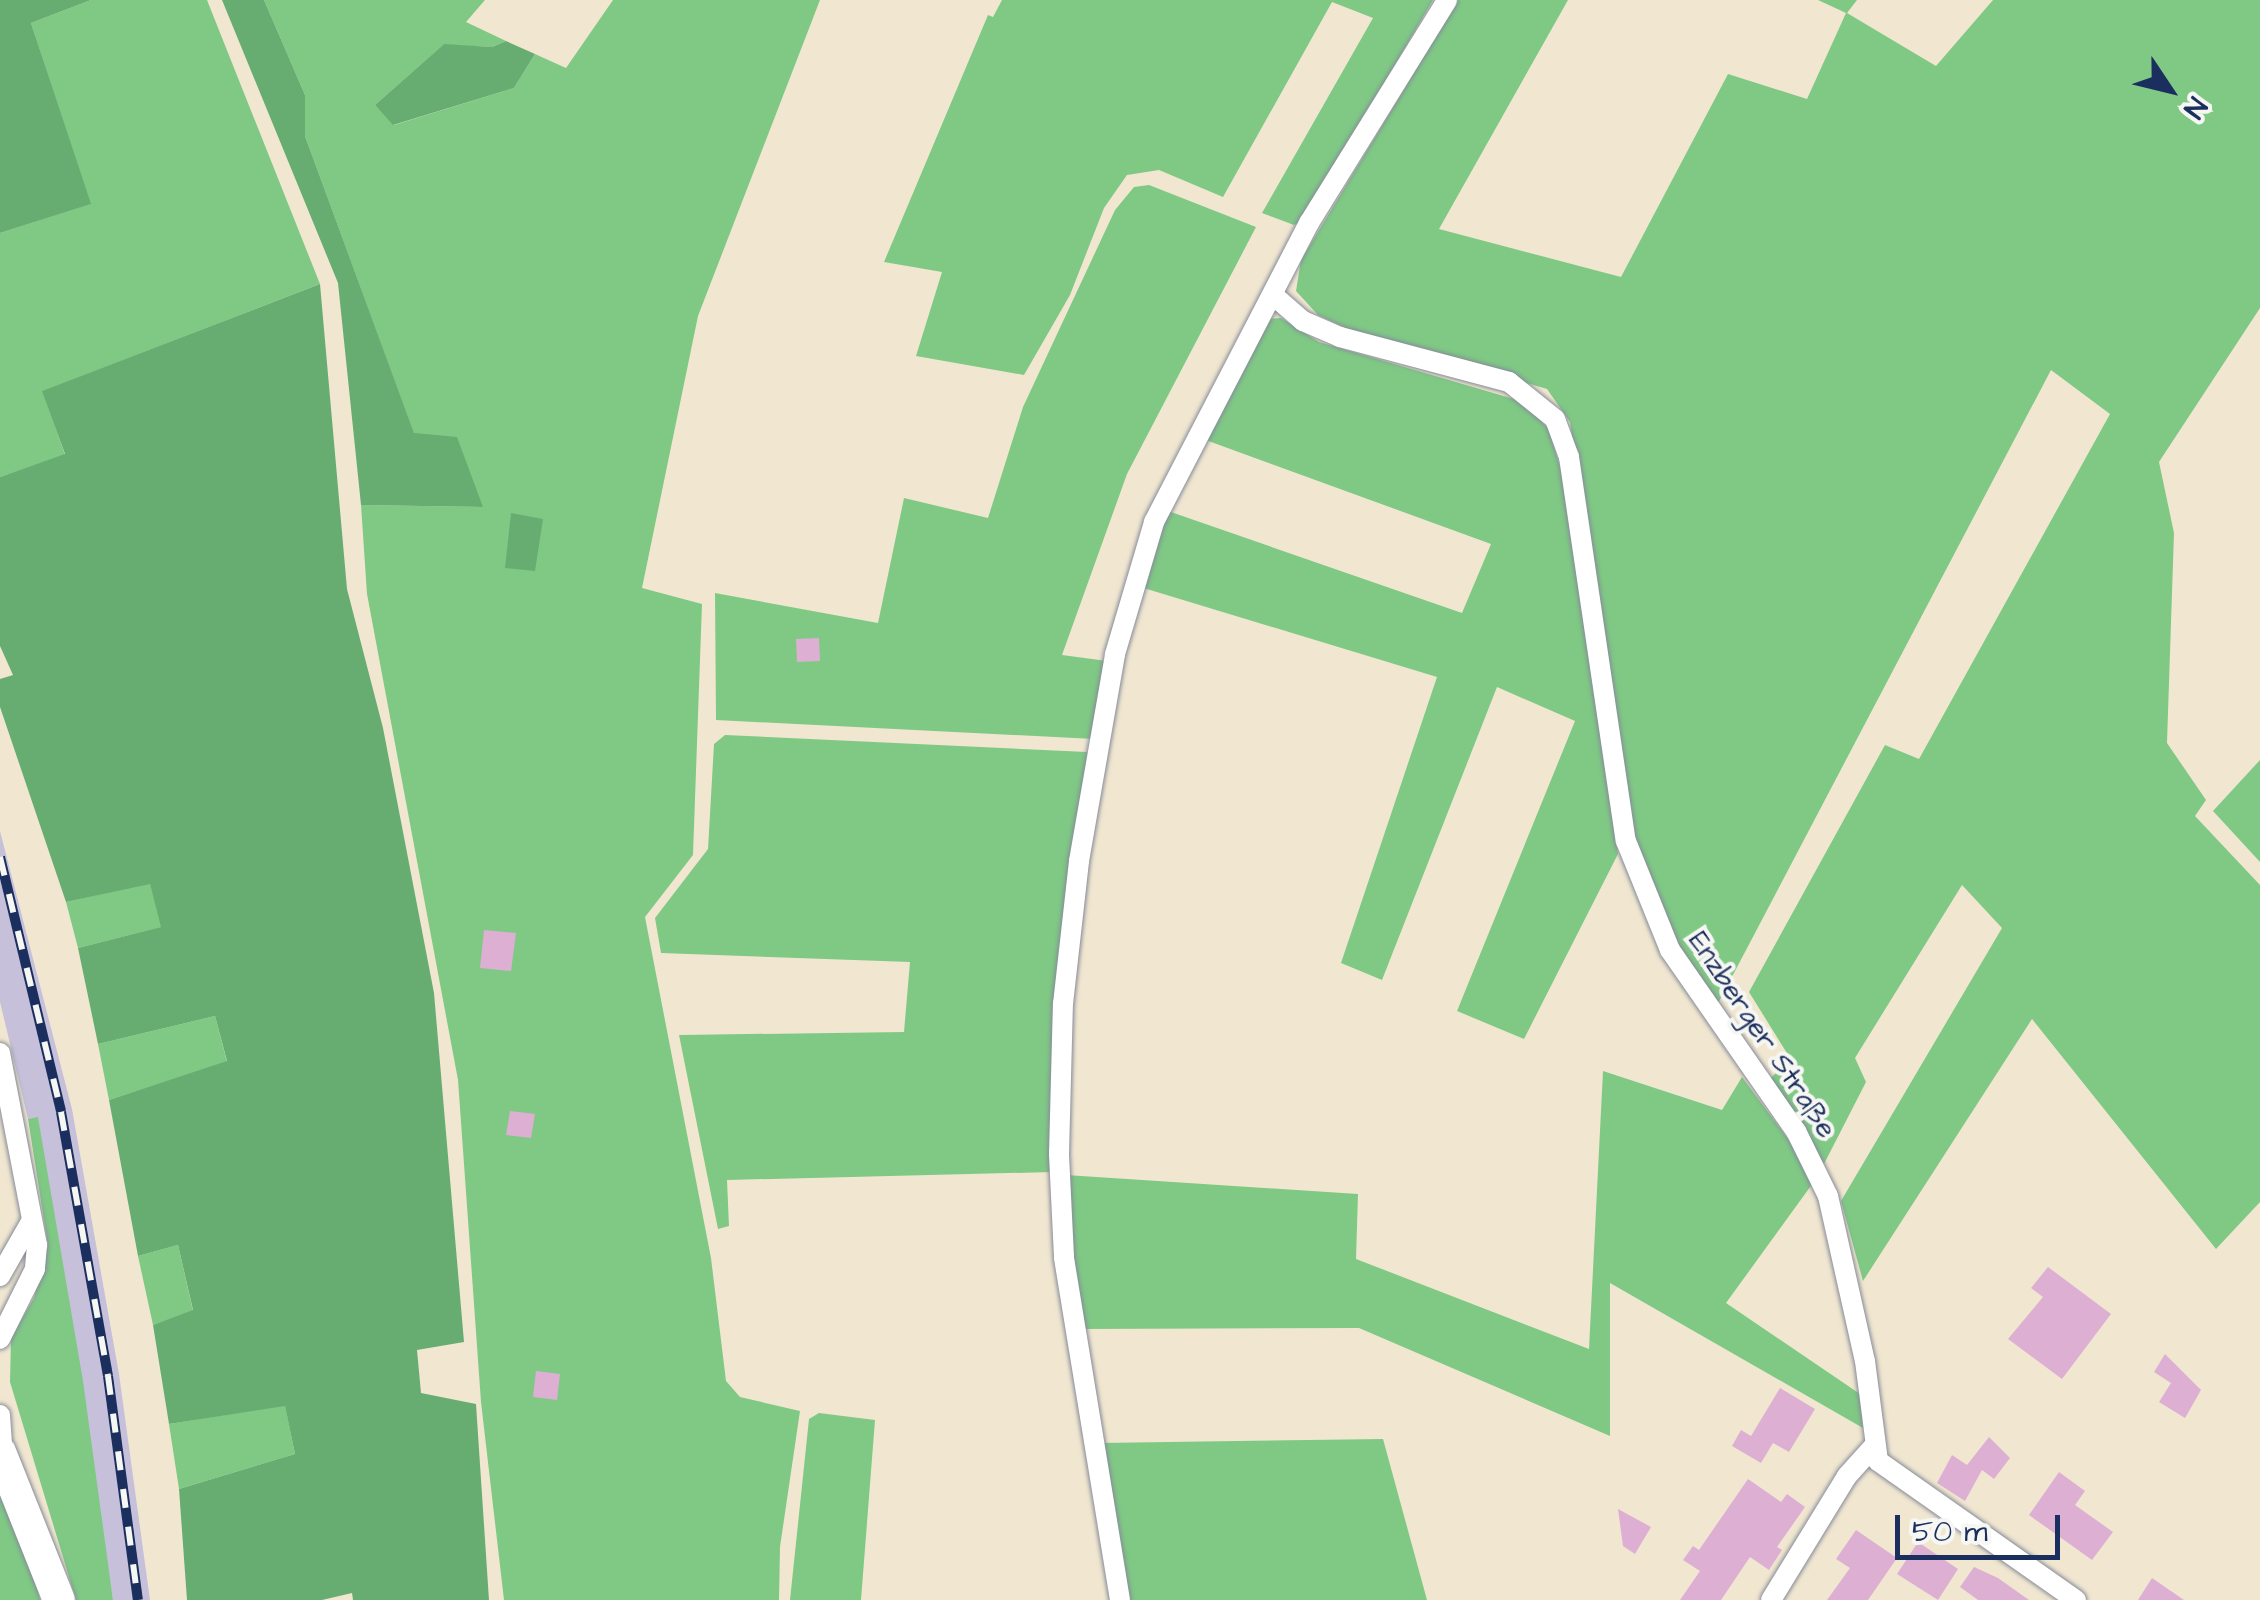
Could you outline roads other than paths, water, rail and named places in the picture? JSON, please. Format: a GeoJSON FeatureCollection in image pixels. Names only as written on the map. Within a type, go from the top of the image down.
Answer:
{"type":"FeatureCollection","features":[{"type":"Feature","properties":{"kind":"main road"},"geometry":{"type":"LineString","coordinates":[[2,1455],[59,1600]]}},
{"type":"Feature","properties":{"kind":"street"},"geometry":{"type":"LineString","coordinates":[[1120,1600],[1063,1240],[1064,1004],[1079,861],[1131,585],[1154,522],[1273,295],[1447,0]]}},
{"type":"Feature","properties":{"kind":"street","name":"Enzberger Straße"},"geometry":{"type":"LineString","coordinates":[[1273,295],[1303,321],[1340,336],[1509,382],[1555,418],[1570,457],[1626,841],[1670,950],[1796,1131],[1828,1196],[1865,1361],[1872,1448]]}},
{"type":"Feature","properties":{"kind":"street"},"geometry":{"type":"LineString","coordinates":[[0,1053],[32,1220],[34,1269],[4,1321],[0,1339]]}},
{"type":"Feature","properties":{"kind":"street"},"geometry":{"type":"LineString","coordinates":[[0,1276],[32,1220]]}},
{"type":"Feature","properties":{"kind":"street"},"geometry":{"type":"LineString","coordinates":[[0,1415],[2,1455]]}},
{"type":"Feature","properties":{"kind":"street"},"geometry":{"type":"LineString","coordinates":[[1771,1600],[1847,1476],[1872,1448],[1888,1472],[2076,1600]]}},
{"type":"Feature","properties":{"kind":"railway"},"geometry":{"type":"LineString","coordinates":[[0,857],[61,1112],[108,1376],[138,1600]]}}]}
